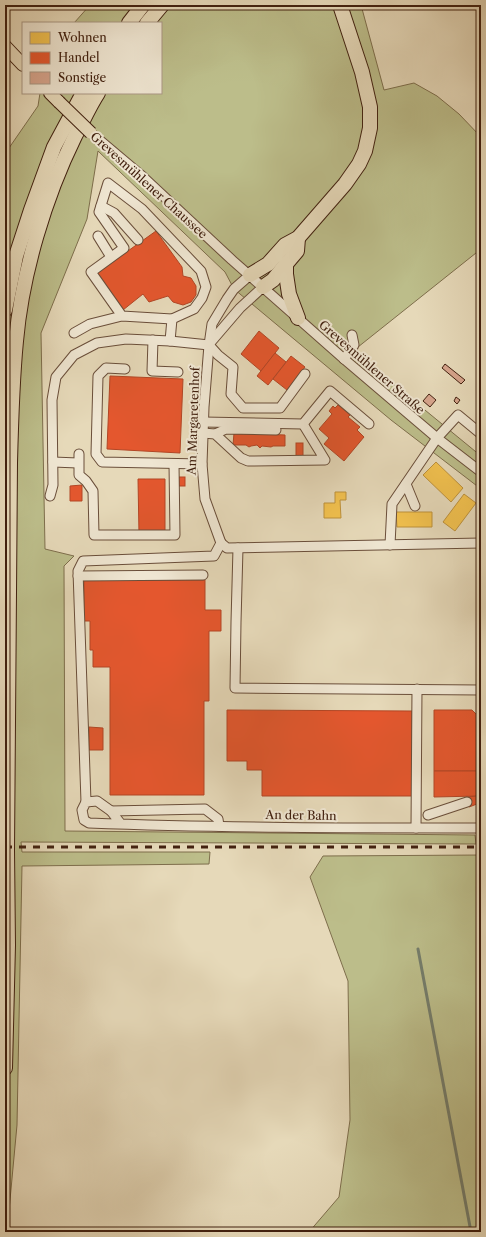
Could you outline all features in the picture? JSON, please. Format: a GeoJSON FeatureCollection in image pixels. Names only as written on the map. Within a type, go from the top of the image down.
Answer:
{"type":"FeatureCollection","features":[{"type":"Feature","properties":{"kind":"highway"},"geometry":{"type":"LineString","coordinates":[[148,22],[162,5]]}},
{"type":"Feature","properties":{"kind":"highway"},"geometry":{"type":"LineString","coordinates":[[250,275],[268,264],[285,245],[298,238],[333,199],[359,164],[365,151],[370,128],[370,108],[340,5]]}},
{"type":"Feature","properties":{"kind":"highway"},"geometry":{"type":"LineString","coordinates":[[130,22],[142,6]]}},
{"type":"Feature","properties":{"kind":"highway"},"geometry":{"type":"LineString","coordinates":[[5,310],[16,256],[31,210],[54,147],[82,94]]}},
{"type":"Feature","properties":{"kind":"highway"},"geometry":{"type":"LineString","coordinates":[[5,1068],[8,945],[7,850],[10,463],[16,341],[23,292],[42,218],[63,161],[97,94]]}},
{"type":"Feature","properties":{"kind":"highway"},"geometry":{"type":"LineString","coordinates":[[263,287],[273,280],[297,251],[298,238]]}},
{"type":"Feature","properties":{"kind":"highway"},"geometry":{"type":"LineString","coordinates":[[286,264],[287,285],[298,318]]}},
{"type":"Feature","properties":{"kind":"main road"},"geometry":{"type":"LineString","coordinates":[[5,46],[22,63]]}},
{"type":"Feature","properties":{"kind":"main road","name":"Grevesmühlener Chaussee"},"geometry":{"type":"LineString","coordinates":[[51,94],[91,133]]}},
{"type":"Feature","properties":{"kind":"street","name":"Grevesmühlener Chaussee"},"geometry":{"type":"LineString","coordinates":[[91,133],[142,176],[250,275]]}},
{"type":"Feature","properties":{"kind":"street"},"geometry":{"type":"LineString","coordinates":[[74,333],[90,324],[122,316],[172,319],[194,309],[202,298],[206,287],[201,271],[142,209],[108,183],[98,212],[124,248],[91,272],[122,316]]}},
{"type":"Feature","properties":{"kind":"street"},"geometry":{"type":"LineString","coordinates":[[101,206],[114,213],[138,240]]}},
{"type":"Feature","properties":{"kind":"street"},"geometry":{"type":"LineString","coordinates":[[98,236],[111,257]]}},
{"type":"Feature","properties":{"kind":"street","name":"Grevesmühlener Straße"},"geometry":{"type":"LineString","coordinates":[[250,275],[344,360],[437,438],[481,472]]}},
{"type":"Feature","properties":{"kind":"street","name":"Am Margaretenhof"},"geometry":{"type":"LineString","coordinates":[[221,543],[205,499],[202,464],[203,422],[209,344],[212,324],[234,289],[250,275]]}},
{"type":"Feature","properties":{"kind":"street"},"geometry":{"type":"LineString","coordinates":[[209,344],[240,308],[263,287]]}},
{"type":"Feature","properties":{"kind":"street"},"geometry":{"type":"LineString","coordinates":[[170,341],[172,319]]}},
{"type":"Feature","properties":{"kind":"street"},"geometry":{"type":"LineString","coordinates":[[344,360],[354,345],[352,335]]}},
{"type":"Feature","properties":{"kind":"street"},"geometry":{"type":"LineString","coordinates":[[50,496],[53,485],[52,400],[56,377],[74,355],[97,343],[126,340],[153,340],[209,344],[218,355],[233,366],[232,394],[243,408],[280,408],[305,374]]}},
{"type":"Feature","properties":{"kind":"street"},"geometry":{"type":"LineString","coordinates":[[153,340],[152,371],[178,372]]}},
{"type":"Feature","properties":{"kind":"street"},"geometry":{"type":"LineString","coordinates":[[125,369],[106,368],[98,376],[96,454],[102,462],[202,464]]}},
{"type":"Feature","properties":{"kind":"street"},"geometry":{"type":"LineString","coordinates":[[303,424],[330,391],[369,424]]}},
{"type":"Feature","properties":{"kind":"street"},"geometry":{"type":"LineString","coordinates":[[390,545],[392,504],[437,438],[458,415],[481,434]]}},
{"type":"Feature","properties":{"kind":"street"},"geometry":{"type":"LineString","coordinates":[[203,422],[303,424]]}},
{"type":"Feature","properties":{"kind":"street"},"geometry":{"type":"LineString","coordinates":[[215,434],[241,458],[248,461],[325,460],[303,424]]}},
{"type":"Feature","properties":{"kind":"street"},"geometry":{"type":"LineString","coordinates":[[203,433],[215,434],[226,429],[276,430]]}},
{"type":"Feature","properties":{"kind":"street"},"geometry":{"type":"LineString","coordinates":[[53,462],[79,458],[79,475],[93,490],[94,535],[175,535],[174,464]]}},
{"type":"Feature","properties":{"kind":"street"},"geometry":{"type":"LineString","coordinates":[[406,484],[415,506]]}},
{"type":"Feature","properties":{"kind":"street"},"geometry":{"type":"LineString","coordinates":[[121,824],[110,811],[97,801],[86,802],[78,576],[78,570],[83,561],[214,556],[221,543],[227,548],[238,548],[481,543]]}},
{"type":"Feature","properties":{"kind":"street"},"geometry":{"type":"LineString","coordinates":[[238,548],[235,688],[481,690]]}},
{"type":"Feature","properties":{"kind":"street"},"geometry":{"type":"LineString","coordinates":[[159,575],[160,558]]}},
{"type":"Feature","properties":{"kind":"street"},"geometry":{"type":"LineString","coordinates":[[78,576],[204,575]]}},
{"type":"Feature","properties":{"kind":"street"},"geometry":{"type":"LineString","coordinates":[[416,828],[417,689]]}},
{"type":"Feature","properties":{"kind":"street","name":"An der Bahn"},"geometry":{"type":"LineString","coordinates":[[86,802],[82,810],[84,820],[89,823],[218,826],[481,828]]}},
{"type":"Feature","properties":{"kind":"street"},"geometry":{"type":"LineString","coordinates":[[428,815],[467,802]]}},
{"type":"Feature","properties":{"kind":"street"},"geometry":{"type":"LineString","coordinates":[[110,811],[205,809],[218,819],[218,826]]}},
{"type":"Feature","properties":{"kind":"green space"},"geometry":{"type":"Polygon","coordinates":[[[90,5],[361,5],[384,90],[414,83],[437,96],[459,114],[481,137],[481,249],[353,351],[481,456],[481,489],[391,420],[234,289],[225,272],[98,151],[87,219],[41,333],[45,549],[74,556],[64,566],[65,831],[475,835],[476,844],[21,842],[22,852],[210,852],[209,864],[22,866],[17,1125],[7,1232],[5,1232],[5,164],[9,148],[38,106],[40,94],[162,94],[162,22],[75,22],[90,5]]]}},
{"type":"Feature","properties":{"kind":"green space"},"geometry":{"type":"Polygon","coordinates":[[[481,855],[481,1232],[309,1232],[339,1197],[350,1120],[348,981],[310,877],[323,856],[481,855]]]}},
{"type":"Feature","properties":{"kind":"building: Wohnen"},"geometry":{"type":"Polygon","coordinates":[[[436,462],[463,488],[451,502],[423,475],[436,462]]]}},
{"type":"Feature","properties":{"kind":"building: Wohnen"},"geometry":{"type":"Polygon","coordinates":[[[335,492],[346,492],[346,500],[340,500],[341,518],[324,518],[324,503],[335,503],[335,492]]]}},
{"type":"Feature","properties":{"kind":"building: Wohnen"},"geometry":{"type":"Polygon","coordinates":[[[464,494],[476,503],[455,531],[443,522],[464,494]]]}},
{"type":"Feature","properties":{"kind":"building: Wohnen"},"geometry":{"type":"Polygon","coordinates":[[[396,512],[432,512],[432,527],[397,527],[396,512]]]}},
{"type":"Feature","properties":{"kind":"building: Handel"},"geometry":{"type":"Polygon","coordinates":[[[156,231],[182,267],[183,276],[191,278],[196,286],[196,295],[191,302],[183,305],[173,302],[168,296],[149,302],[143,294],[123,310],[97,273],[156,231]]]}},
{"type":"Feature","properties":{"kind":"building: Handel"},"geometry":{"type":"Polygon","coordinates":[[[259,331],[279,348],[261,371],[241,354],[259,331]]]}},
{"type":"Feature","properties":{"kind":"building: Handel"},"geometry":{"type":"Polygon","coordinates":[[[275,353],[286,362],[268,385],[257,376],[275,353]]]}},
{"type":"Feature","properties":{"kind":"building: Handel"},"geometry":{"type":"Polygon","coordinates":[[[291,356],[305,367],[287,390],[273,379],[291,356]]]}},
{"type":"Feature","properties":{"kind":"building: Handel"},"geometry":{"type":"Polygon","coordinates":[[[110,376],[183,379],[180,453],[107,449],[110,376]]]}},
{"type":"Feature","properties":{"kind":"building: Handel"},"geometry":{"type":"Polygon","coordinates":[[[338,405],[350,415],[348,417],[360,427],[357,430],[364,437],[344,461],[324,444],[329,438],[319,429],[332,414],[329,411],[333,406],[335,408],[338,405]]]}},
{"type":"Feature","properties":{"kind":"building: Handel"},"geometry":{"type":"Polygon","coordinates":[[[234,433],[285,435],[285,446],[262,446],[260,448],[257,445],[249,447],[246,445],[233,445],[234,433]]]}},
{"type":"Feature","properties":{"kind":"building: Handel"},"geometry":{"type":"Polygon","coordinates":[[[296,443],[303,443],[303,456],[296,456],[296,443]]]}},
{"type":"Feature","properties":{"kind":"building: Handel"},"geometry":{"type":"Polygon","coordinates":[[[177,477],[185,477],[185,486],[177,486],[177,477]]]}},
{"type":"Feature","properties":{"kind":"building: Handel"},"geometry":{"type":"Polygon","coordinates":[[[138,479],[165,479],[165,534],[139,534],[138,479]]]}},
{"type":"Feature","properties":{"kind":"building: Handel"},"geometry":{"type":"Polygon","coordinates":[[[82,485],[82,501],[70,501],[70,486],[82,485]]]}},
{"type":"Feature","properties":{"kind":"building: Handel"},"geometry":{"type":"Polygon","coordinates":[[[84,580],[205,580],[205,610],[221,610],[221,631],[209,631],[209,701],[204,701],[204,795],[110,795],[110,667],[93,667],[93,650],[90,650],[90,621],[84,621],[84,580]]]}},
{"type":"Feature","properties":{"kind":"building: Handel"},"geometry":{"type":"Polygon","coordinates":[[[227,710],[412,711],[412,796],[262,796],[262,770],[247,770],[247,761],[227,761],[227,710]]]}},
{"type":"Feature","properties":{"kind":"building: Handel"},"geometry":{"type":"Polygon","coordinates":[[[434,710],[472,710],[478,716],[478,771],[434,771],[434,710]]]}},
{"type":"Feature","properties":{"kind":"building: Handel"},"geometry":{"type":"Polygon","coordinates":[[[89,727],[103,728],[103,750],[89,750],[89,727]]]}},
{"type":"Feature","properties":{"kind":"building: Handel"},"geometry":{"type":"Polygon","coordinates":[[[434,771],[481,771],[481,785],[478,785],[478,796],[434,797],[434,771]]]}},
{"type":"Feature","properties":{"kind":"building: Handel"},"geometry":{"type":"Polygon","coordinates":[[[478,796],[477,804],[469,807],[466,797],[478,796]]]}},
{"type":"Feature","properties":{"kind":"building: Sonstige"},"geometry":{"type":"Polygon","coordinates":[[[445,364],[465,380],[461,384],[442,368],[445,364]]]}},
{"type":"Feature","properties":{"kind":"building: Sonstige"},"geometry":{"type":"Polygon","coordinates":[[[429,394],[436,400],[430,407],[423,401],[429,394]]]}},
{"type":"Feature","properties":{"kind":"building: Sonstige"},"geometry":{"type":"Polygon","coordinates":[[[456,397],[460,400],[457,404],[454,401],[456,397]]]}},
{"type":"Feature","properties":{"kind":"waterway"},"geometry":{"type":"LineString","coordinates":[[418,949],[471,1232]]}},
{"type":"Feature","properties":{"kind":"railway"},"geometry":{"type":"LineString","coordinates":[[5,847],[481,847]]}}]}
